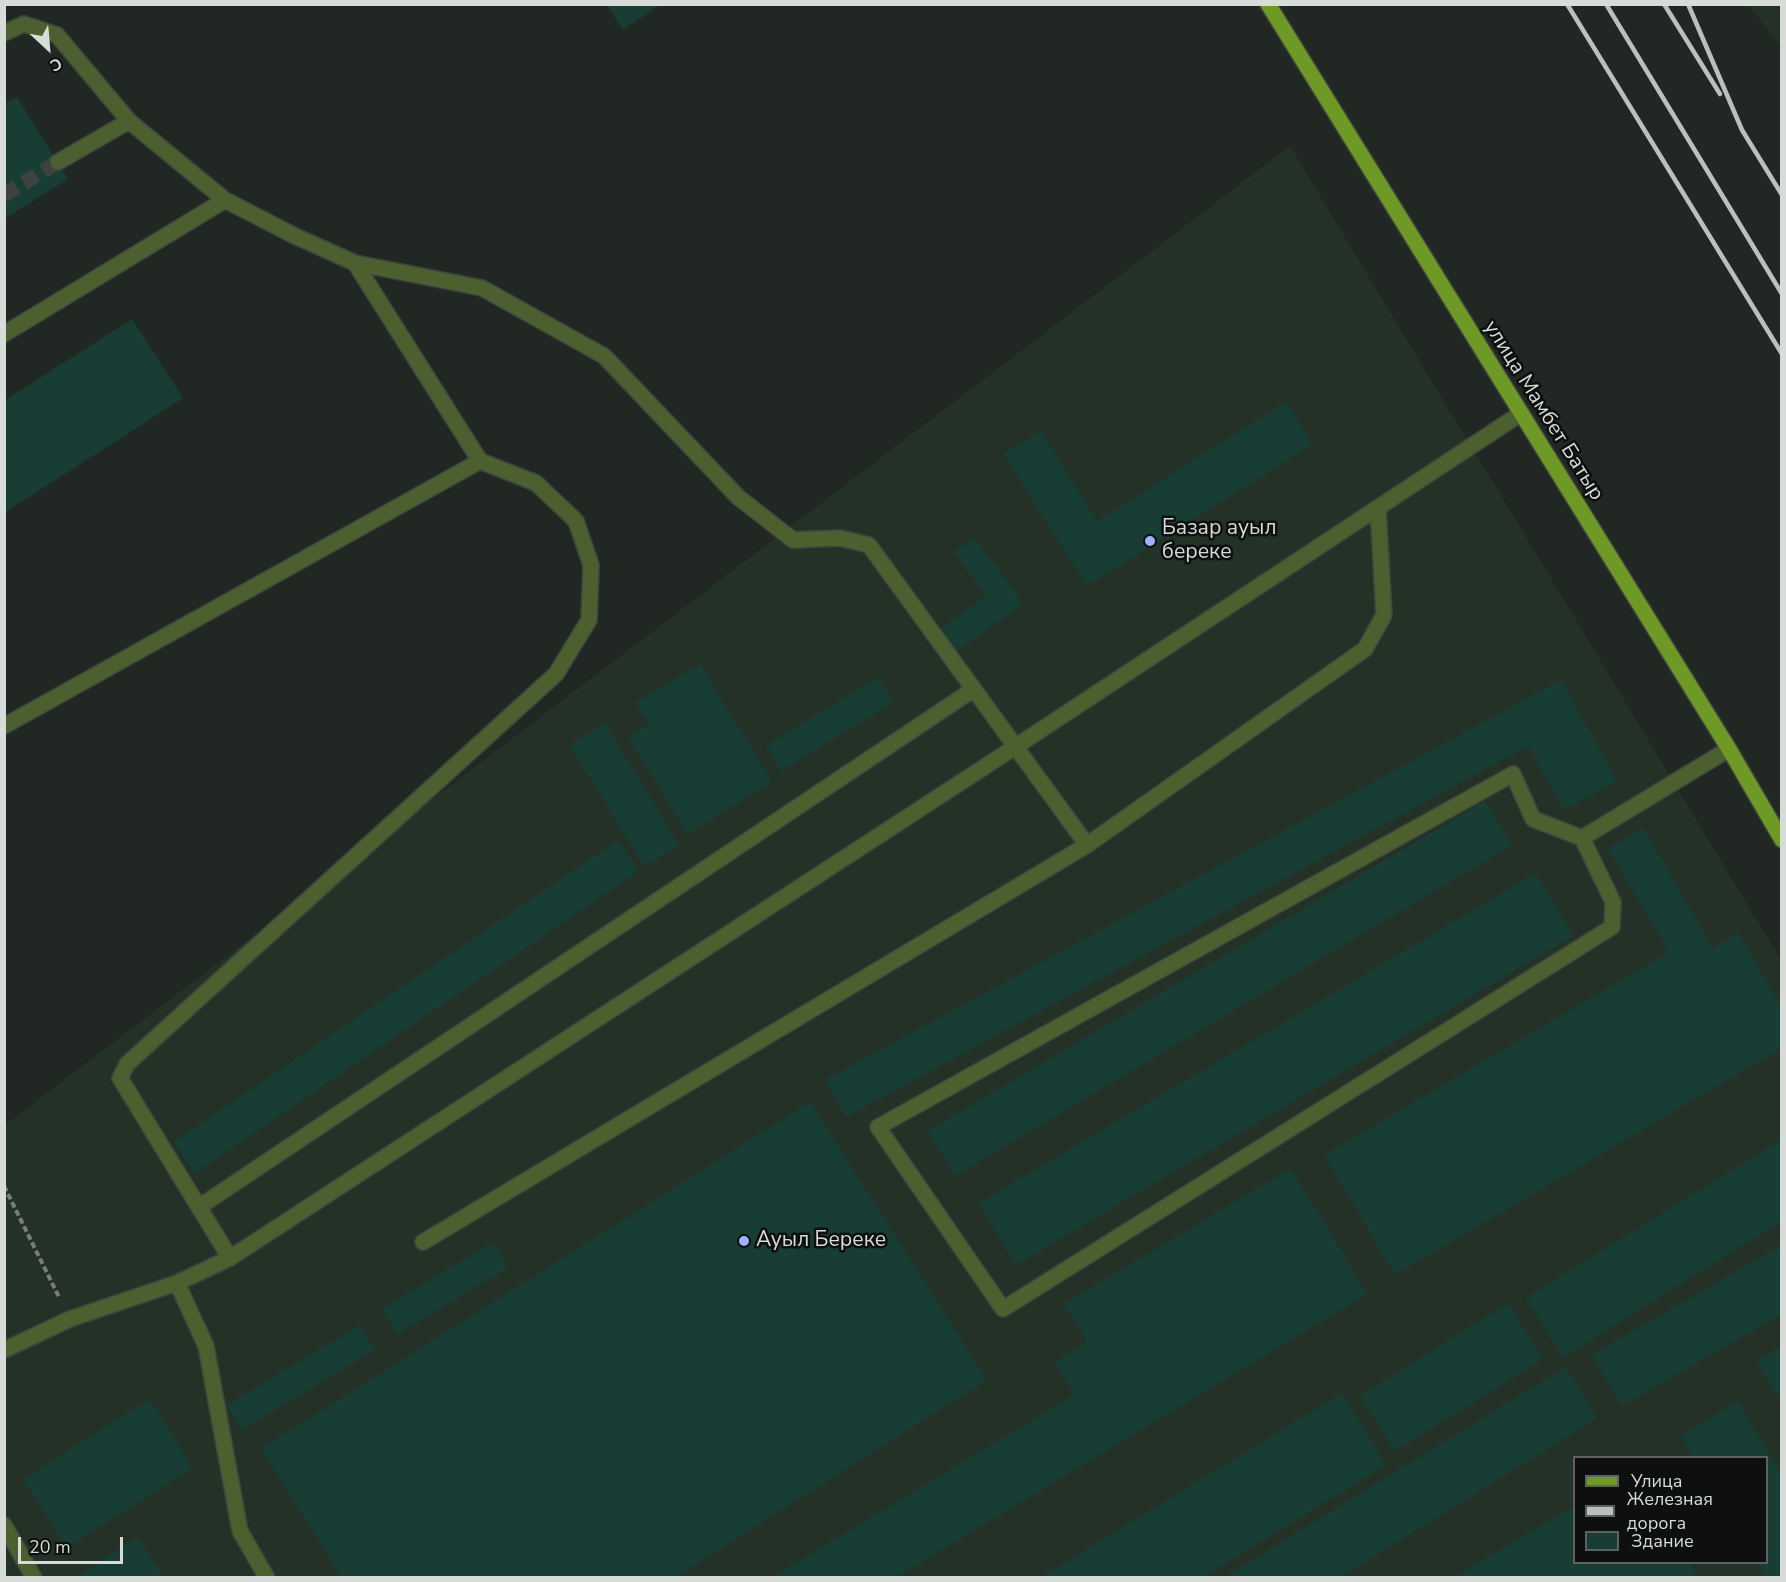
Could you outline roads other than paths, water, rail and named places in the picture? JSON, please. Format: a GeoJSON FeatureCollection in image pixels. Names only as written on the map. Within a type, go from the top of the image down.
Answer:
{"type":"FeatureCollection","features":[{"type":"Feature","properties":{"kind":"main road","name":"улица Мамбет Батыр"},"geometry":{"type":"LineString","coordinates":[[1268,4],[1729,749],[1782,840]]}},
{"type":"Feature","properties":{"kind":"lane"},"geometry":{"type":"LineString","coordinates":[[4,33],[24,24],[57,35],[129,121],[225,200],[295,236],[355,263],[482,288],[604,356],[738,497],[793,540],[840,538],[869,545],[1087,845]]}},
{"type":"Feature","properties":{"kind":"lane"},"geometry":{"type":"LineString","coordinates":[[58,162],[129,121]]}},
{"type":"Feature","properties":{"kind":"lane"},"geometry":{"type":"LineString","coordinates":[[4,334],[225,200]]}},
{"type":"Feature","properties":{"kind":"lane"},"geometry":{"type":"LineString","coordinates":[[230,1258],[120,1078],[127,1064],[556,674],[589,620],[591,565],[576,521],[536,483],[480,461],[355,263]]}},
{"type":"Feature","properties":{"kind":"lane"},"geometry":{"type":"LineString","coordinates":[[4,1350],[70,1319],[177,1284],[230,1258],[1015,747],[1520,414]]}},
{"type":"Feature","properties":{"kind":"lane"},"geometry":{"type":"LineString","coordinates":[[4,726],[480,461]]}},
{"type":"Feature","properties":{"kind":"lane"},"geometry":{"type":"LineString","coordinates":[[423,1242],[1087,845],[1365,649],[1384,615],[1378,508]]}},
{"type":"Feature","properties":{"kind":"lane"},"geometry":{"type":"LineString","coordinates":[[199,1207],[974,690]]}},
{"type":"Feature","properties":{"kind":"lane"},"geometry":{"type":"LineString","coordinates":[[1582,838],[1729,749]]}},
{"type":"Feature","properties":{"kind":"lane"},"geometry":{"type":"LineString","coordinates":[[1513,774],[1533,819],[1582,838],[1613,902],[1612,927],[1003,1309],[878,1127],[1513,774]]}},
{"type":"Feature","properties":{"kind":"lane"},"geometry":{"type":"LineString","coordinates":[[177,1284],[206,1346],[240,1531],[267,1578]]}},
{"type":"Feature","properties":{"kind":"lane"},"geometry":{"type":"LineString","coordinates":[[4,1525],[34,1578]]}},
{"type":"Feature","properties":{"kind":"tunnel"},"geometry":{"type":"LineString","coordinates":[[4,195],[58,162]]}},
{"type":"Feature","properties":{"kind":"railway"},"geometry":{"type":"LineString","coordinates":[[1567,4],[1782,354]]}},
{"type":"Feature","properties":{"kind":"railway"},"geometry":{"type":"LineString","coordinates":[[1606,4],[1782,294]]}},
{"type":"Feature","properties":{"kind":"railway"},"geometry":{"type":"LineString","coordinates":[[1664,4],[1720,94]]}},
{"type":"Feature","properties":{"kind":"railway"},"geometry":{"type":"LineString","coordinates":[[1688,4],[1742,130],[1782,195]]}},
{"type":"Feature","properties":{"kind":"place","name":"Базар ауыл береке"},"geometry":{"type":"Point","coordinates":[1150,541]}},
{"type":"Feature","properties":{"kind":"place","name":"Ауыл Береке"},"geometry":{"type":"Point","coordinates":[744,1241]}}]}
